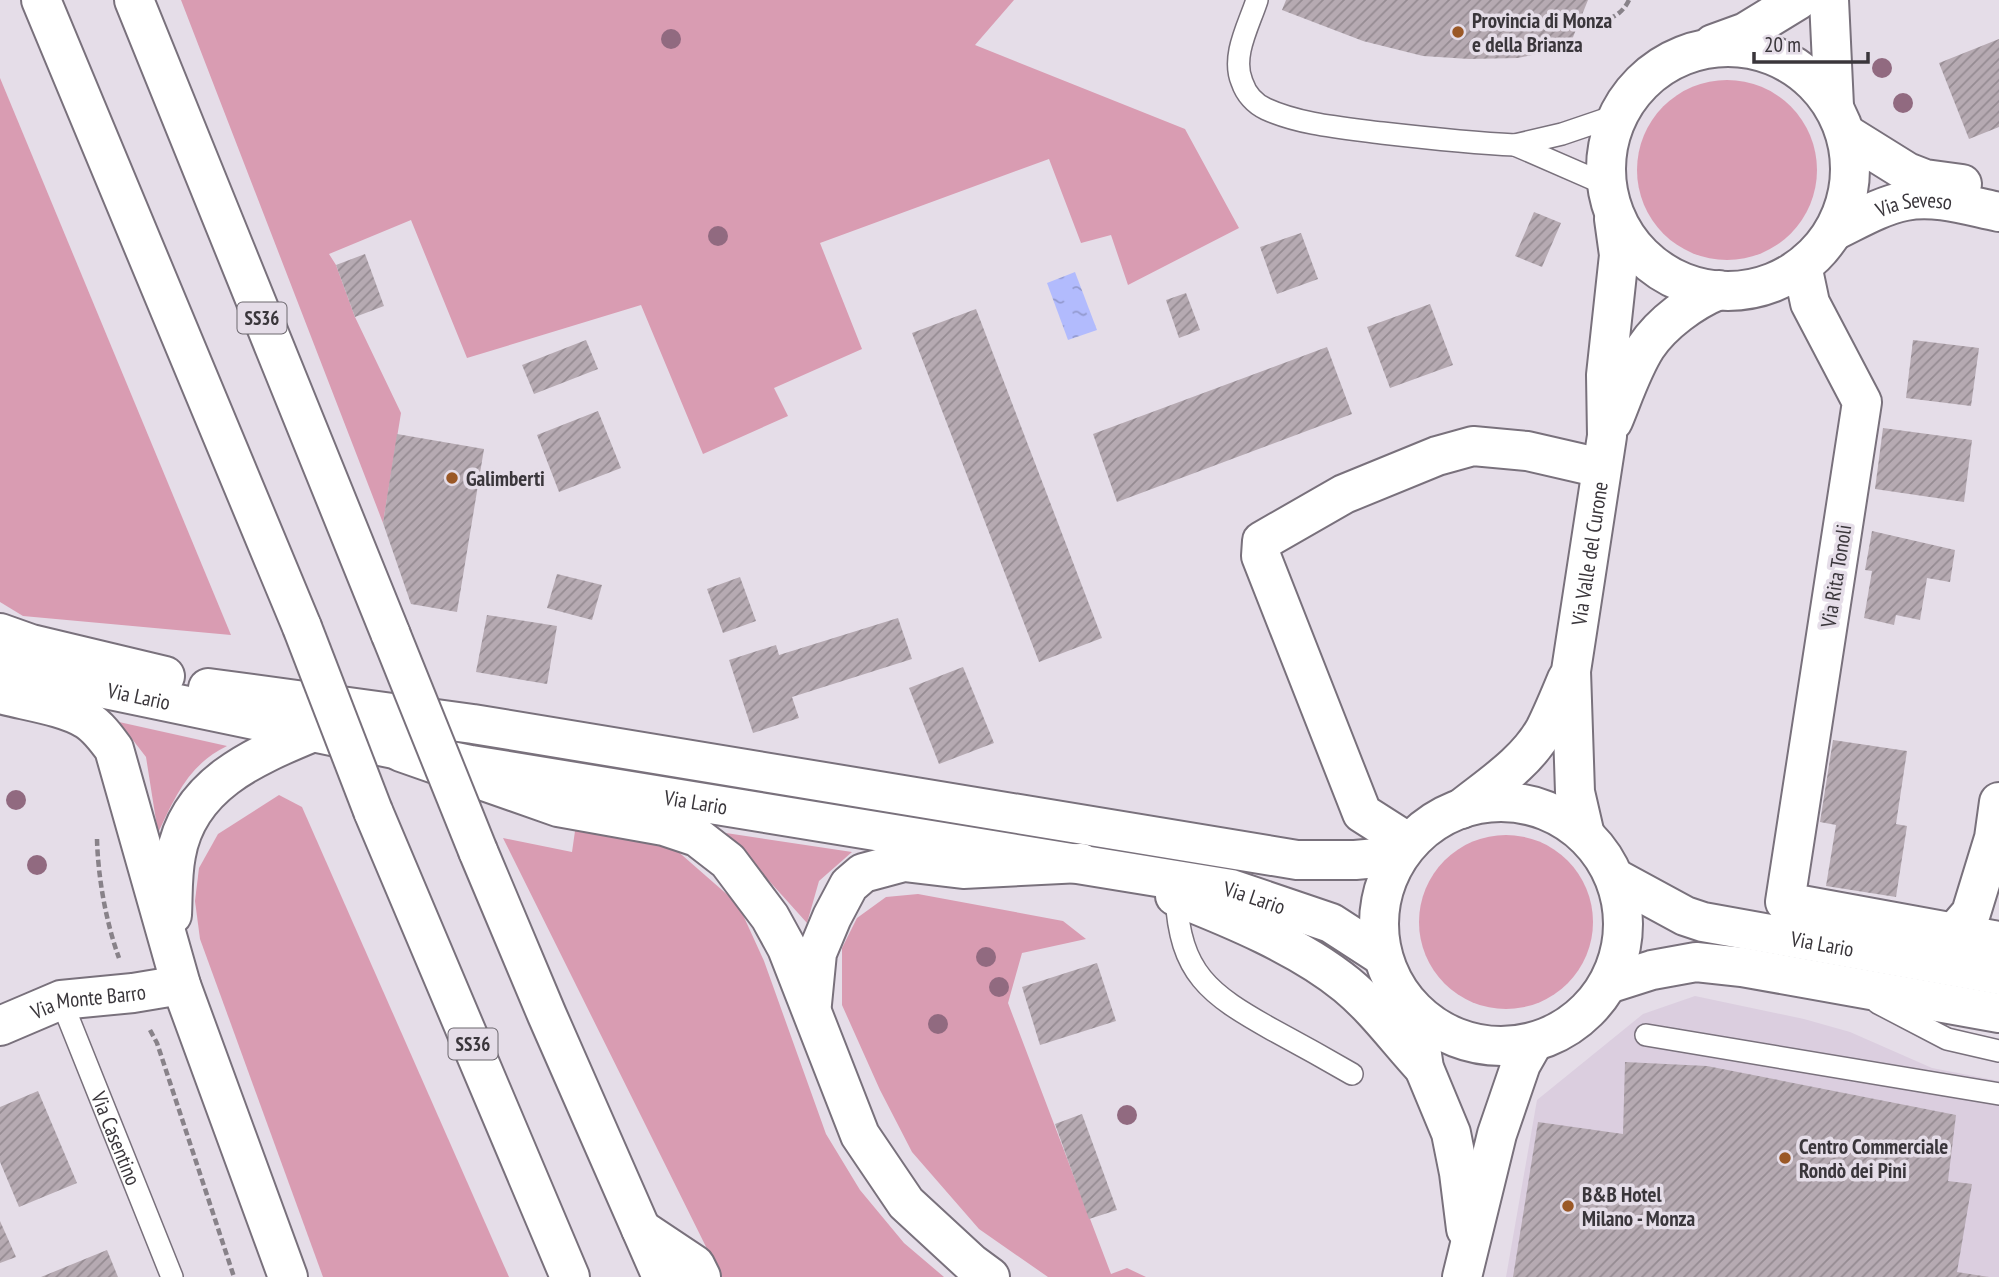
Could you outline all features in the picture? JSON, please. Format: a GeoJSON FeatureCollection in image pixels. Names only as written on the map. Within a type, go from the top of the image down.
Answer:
{"type":"FeatureCollection","features":[{"type":"Feature","properties":{"kind":"main road","name":"SS36"},"geometry":{"type":"LineString","coordinates":[[41,0],[302,627],[373,811],[525,1165],[570,1277]]}},
{"type":"Feature","properties":{"kind":"main road","name":"SS36"},"geometry":{"type":"LineString","coordinates":[[134,0],[478,851],[663,1277]]}},
{"type":"Feature","properties":{"kind":"main road"},"geometry":{"type":"LineString","coordinates":[[1798,0],[1746,32],[1671,60],[1650,75],[1632,93],[1618,115],[1607,149],[1609,195],[1626,236],[1654,265],[1679,281],[1718,290],[1737,291],[1765,285],[1789,275],[1807,262],[1824,245],[1833,231],[1845,205],[1851,162],[1840,120],[1829,0]]}},
{"type":"Feature","properties":{"kind":"main road"},"geometry":{"type":"LineString","coordinates":[[1698,50],[1734,46],[1774,55],[1811,78],[1840,120]]}},
{"type":"Feature","properties":{"kind":"main road","name":"Via Seveso"},"geometry":{"type":"LineString","coordinates":[[1840,120],[1907,172],[1925,179],[1971,186],[1999,199]]}},
{"type":"Feature","properties":{"kind":"main road","name":"Via Valle del Curone"},"geometry":{"type":"LineString","coordinates":[[1584,831],[1575,792],[1571,671],[1604,452],[1606,375],[1619,255],[1609,195]]}},
{"type":"Feature","properties":{"kind":"main road","name":"Via Seveso"},"geometry":{"type":"LineString","coordinates":[[1833,231],[1877,210],[1907,201],[1939,201],[1999,212]]}},
{"type":"Feature","properties":{"kind":"main road","name":"Via Rita Tonoli"},"geometry":{"type":"LineString","coordinates":[[1807,262],[1803,270],[1810,303],[1862,402],[1785,902],[1953,934]]}},
{"type":"Feature","properties":{"kind":"main road","name":"Via Valle del Curone"},"geometry":{"type":"LineString","coordinates":[[1604,452],[1647,345],[1679,314],[1718,290]]}},
{"type":"Feature","properties":{"kind":"main road"},"geometry":{"type":"LineString","coordinates":[[1404,849],[1362,813],[1261,556],[1262,541],[1344,494],[1437,456],[1474,446],[1527,451],[1604,452]]}},
{"type":"Feature","properties":{"kind":"main road"},"geometry":{"type":"LineString","coordinates":[[0,633],[32,644],[219,689]]}},
{"type":"Feature","properties":{"kind":"main road","name":"Via Lario"},"geometry":{"type":"LineString","coordinates":[[0,667],[219,689],[473,723],[1297,860],[1355,860],[1404,849]]}},
{"type":"Feature","properties":{"kind":"main road","name":"Via Lario"},"geometry":{"type":"LineString","coordinates":[[0,667],[401,752],[1231,889],[1331,923],[1382,956]]}},
{"type":"Feature","properties":{"kind":"main road","name":"Via Valle del Curone"},"geometry":{"type":"LineString","coordinates":[[1461,808],[1512,769],[1530,751],[1544,730],[1571,671]]}},
{"type":"Feature","properties":{"kind":"main road"},"geometry":{"type":"LineString","coordinates":[[0,694],[70,712],[87,720],[102,733],[114,749],[181,985],[288,1277]]}},
{"type":"Feature","properties":{"kind":"main road"},"geometry":{"type":"LineString","coordinates":[[169,945],[176,854],[185,827],[195,811],[217,783],[233,770],[262,753],[311,733]]}},
{"type":"Feature","properties":{"kind":"main road"},"geometry":{"type":"LineString","coordinates":[[401,752],[558,807],[664,826],[697,837],[728,862],[770,917],[786,948],[860,1135],[906,1203],[971,1264],[990,1277]]}},
{"type":"Feature","properties":{"kind":"main road"},"geometry":{"type":"LineString","coordinates":[[1498,802],[1535,807],[1564,817],[1584,831],[1615,878],[1622,905],[1624,932],[1619,959],[1608,984],[1595,1004],[1577,1021],[1556,1034],[1533,1043],[1490,1047],[1449,1036],[1414,1012],[1400,994],[1382,956],[1378,921],[1384,887],[1404,849],[1433,822],[1461,808],[1498,802]]}},
{"type":"Feature","properties":{"kind":"main road"},"geometry":{"type":"LineString","coordinates":[[1953,934],[1971,912],[1997,832]]}},
{"type":"Feature","properties":{"kind":"main road"},"geometry":{"type":"LineString","coordinates":[[811,1010],[817,953],[849,885],[863,873],[904,862],[963,869],[1081,863],[1235,920],[1316,963],[1348,986],[1424,1068]]}},
{"type":"Feature","properties":{"kind":"main road","name":"Via Lario"},"geometry":{"type":"LineString","coordinates":[[1615,878],[1685,916],[1703,922],[1999,975]]}},
{"type":"Feature","properties":{"kind":"main road"},"geometry":{"type":"LineString","coordinates":[[1953,934],[1999,941]]}},
{"type":"Feature","properties":{"kind":"main road","name":"Via Lario"},"geometry":{"type":"LineString","coordinates":[[1608,984],[1652,970],[1696,962],[1741,967],[1999,1013]]}},
{"type":"Feature","properties":{"kind":"main road","name":"Via Monte Barro"},"geometry":{"type":"LineString","coordinates":[[0,1026],[61,1000],[181,985]]}},
{"type":"Feature","properties":{"kind":"main road"},"geometry":{"type":"LineString","coordinates":[[1414,1012],[1424,1068],[1451,1133],[1459,1173],[1465,1263]]}},
{"type":"Feature","properties":{"kind":"main road"},"geometry":{"type":"LineString","coordinates":[[1465,1263],[1497,1134],[1521,1064],[1533,1043]]}},
{"type":"Feature","properties":{"kind":"main road"},"geometry":{"type":"LineString","coordinates":[[525,1165],[520,1213],[541,1277]]}},
{"type":"Feature","properties":{"kind":"main road"},"geometry":{"type":"LineString","coordinates":[[641,1229],[695,1265],[701,1277]]}},
{"type":"Feature","properties":{"kind":"lane"},"geometry":{"type":"LineString","coordinates":[[1257,0],[1241,45],[1238,63],[1241,81],[1250,97],[1265,109],[1320,124],[1354,129],[1516,145],[1562,134],[1618,115]]}},
{"type":"Feature","properties":{"kind":"lane"},"geometry":{"type":"LineString","coordinates":[[1516,145],[1609,195]]}},
{"type":"Feature","properties":{"kind":"lane"},"geometry":{"type":"LineString","coordinates":[[1176,896],[1178,926],[1184,948],[1194,969],[1211,991],[1236,1009],[1352,1074]]}},
{"type":"Feature","properties":{"kind":"lane"},"geometry":{"type":"LineString","coordinates":[[1844,986],[1947,1038],[1999,1051]]}},
{"type":"Feature","properties":{"kind":"lane","name":"Via Casentino"},"geometry":{"type":"LineString","coordinates":[[61,1000],[172,1277]]}},
{"type":"Feature","properties":{"kind":"lane"},"geometry":{"type":"LineString","coordinates":[[1646,1035],[1999,1094]]}},
{"type":"Feature","properties":{"kind":"path"},"geometry":{"type":"LineString","coordinates":[[1578,24],[1609,20],[1625,8],[1629,0]]}},
{"type":"Feature","properties":{"kind":"shaded area"},"geometry":{"type":"Polygon","coordinates":[[[181,0],[1014,0],[975,45],[1185,129],[1239,228],[1128,285],[1111,235],[1081,243],[1049,159],[820,243],[862,349],[774,388],[788,416],[703,454],[641,305],[467,358],[411,220],[329,254],[336,265],[355,317],[401,413],[383,523],[181,0]]]}},
{"type":"Feature","properties":{"kind":"shaded area"},"geometry":{"type":"Polygon","coordinates":[[[0,78],[231,635],[23,616],[0,602],[0,78]]]}},
{"type":"Feature","properties":{"kind":"shaded area"},"geometry":{"type":"Polygon","coordinates":[[[1727,80],[1761,87],[1777,95],[1790,107],[1802,120],[1810,136],[1817,170],[1810,204],[1802,220],[1790,233],[1777,245],[1761,253],[1727,260],[1693,253],[1677,245],[1664,233],[1652,220],[1644,204],[1637,170],[1644,136],[1652,120],[1664,107],[1677,95],[1693,87],[1727,80]]]}},
{"type":"Feature","properties":{"kind":"shaded area"},"geometry":{"type":"Polygon","coordinates":[[[119,722],[227,746],[214,753],[193,772],[177,794],[158,833],[146,757],[119,722]]]}},
{"type":"Feature","properties":{"kind":"shaded area"},"geometry":{"type":"Polygon","coordinates":[[[279,795],[302,807],[509,1277],[323,1277],[200,939],[195,901],[199,868],[218,834],[279,795]]]}},
{"type":"Feature","properties":{"kind":"shaded area"},"geometry":{"type":"Polygon","coordinates":[[[576,824],[674,848],[738,904],[764,961],[826,1134],[860,1190],[904,1243],[944,1277],[721,1277],[503,838],[572,852],[576,824]]]}},
{"type":"Feature","properties":{"kind":"shaded area"},"geometry":{"type":"Polygon","coordinates":[[[726,833],[852,852],[819,881],[807,923],[726,833]]]}},
{"type":"Feature","properties":{"kind":"shaded area"},"geometry":{"type":"Polygon","coordinates":[[[1506,835],[1539,841],[1568,860],[1587,889],[1593,922],[1587,955],[1568,984],[1539,1003],[1506,1009],[1473,1003],[1444,984],[1425,955],[1419,922],[1425,889],[1444,860],[1473,841],[1506,835]]]}},
{"type":"Feature","properties":{"kind":"shaded area"},"geometry":{"type":"Polygon","coordinates":[[[918,894],[1063,921],[1086,939],[1022,953],[1008,1003],[1111,1274],[1127,1268],[1146,1277],[1048,1277],[979,1229],[912,1152],[880,1090],[842,1005],[842,948],[857,918],[886,897],[918,894]]]}},
{"type":"Feature","properties":{"kind":"shaded area"},"geometry":{"type":"Polygon","coordinates":[[[1695,996],[1804,1019],[1850,1032],[1932,1068],[1999,1081],[1999,1277],[1506,1277],[1537,1100],[1643,1014],[1695,996]]]}},
{"type":"Feature","properties":{"kind":"water"},"geometry":{"type":"Polygon","coordinates":[[[1075,272],[1097,330],[1068,340],[1047,283],[1075,272]]]}},
{"type":"Feature","properties":{"kind":"building","name":"Provincia di Monza e della Brianza"},"geometry":{"type":"Polygon","coordinates":[[[1286,0],[1588,0],[1569,47],[1518,58],[1469,59],[1423,56],[1363,41],[1282,10],[1286,0]]]}},
{"type":"Feature","properties":{"kind":"building"},"geometry":{"type":"Polygon","coordinates":[[[1999,39],[1999,127],[1969,139],[1939,63],[1999,39]]]}},
{"type":"Feature","properties":{"kind":"building"},"geometry":{"type":"Polygon","coordinates":[[[1534,212],[1561,223],[1542,267],[1515,256],[1534,212]]]}},
{"type":"Feature","properties":{"kind":"building"},"geometry":{"type":"Polygon","coordinates":[[[1301,233],[1318,279],[1277,294],[1260,247],[1301,233]]]}},
{"type":"Feature","properties":{"kind":"building"},"geometry":{"type":"Polygon","coordinates":[[[365,254],[384,306],[355,317],[336,265],[365,254]]]}},
{"type":"Feature","properties":{"kind":"building"},"geometry":{"type":"Polygon","coordinates":[[[1186,293],[1200,330],[1179,338],[1166,300],[1186,293]]]}},
{"type":"Feature","properties":{"kind":"building"},"geometry":{"type":"Polygon","coordinates":[[[1430,304],[1453,365],[1390,388],[1367,327],[1430,304]]]}},
{"type":"Feature","properties":{"kind":"building"},"geometry":{"type":"Polygon","coordinates":[[[976,309],[1102,638],[1039,662],[912,333],[976,309]]]}},
{"type":"Feature","properties":{"kind":"building"},"geometry":{"type":"Polygon","coordinates":[[[586,340],[598,369],[534,394],[522,365],[586,340]]]}},
{"type":"Feature","properties":{"kind":"building"},"geometry":{"type":"Polygon","coordinates":[[[1913,340],[1979,348],[1971,406],[1906,398],[1913,340]]]}},
{"type":"Feature","properties":{"kind":"building"},"geometry":{"type":"Polygon","coordinates":[[[1327,347],[1352,414],[1117,502],[1093,434],[1327,347]]]}},
{"type":"Feature","properties":{"kind":"building"},"geometry":{"type":"Polygon","coordinates":[[[598,411],[621,468],[559,492],[537,435],[598,411]]]}},
{"type":"Feature","properties":{"kind":"building"},"geometry":{"type":"Polygon","coordinates":[[[1883,428],[1972,440],[1964,502],[1875,489],[1883,428]]]}},
{"type":"Feature","properties":{"kind":"building"},"geometry":{"type":"Polygon","coordinates":[[[397,434],[484,449],[457,612],[411,604],[383,523],[397,434]]]}},
{"type":"Feature","properties":{"kind":"building"},"geometry":{"type":"Polygon","coordinates":[[[1872,531],[1955,550],[1950,582],[1927,578],[1920,620],[1896,615],[1894,625],[1864,618],[1872,571],[1865,570],[1872,531]]]}},
{"type":"Feature","properties":{"kind":"building"},"geometry":{"type":"Polygon","coordinates":[[[557,574],[602,585],[592,620],[547,608],[557,574]]]}},
{"type":"Feature","properties":{"kind":"building"},"geometry":{"type":"Polygon","coordinates":[[[740,577],[756,621],[723,633],[707,589],[740,577]]]}},
{"type":"Feature","properties":{"kind":"building"},"geometry":{"type":"Polygon","coordinates":[[[487,615],[557,626],[547,684],[476,672],[487,615]]]}},
{"type":"Feature","properties":{"kind":"building"},"geometry":{"type":"Polygon","coordinates":[[[898,618],[912,659],[792,697],[799,718],[753,733],[729,660],[776,645],[779,655],[898,618]]]}},
{"type":"Feature","properties":{"kind":"building"},"geometry":{"type":"Polygon","coordinates":[[[963,667],[994,743],[939,764],[909,688],[963,667]]]}},
{"type":"Feature","properties":{"kind":"building"},"geometry":{"type":"Polygon","coordinates":[[[1833,740],[1907,751],[1896,824],[1907,826],[1896,897],[1826,886],[1836,825],[1820,822],[1833,740]]]}},
{"type":"Feature","properties":{"kind":"building"},"geometry":{"type":"Polygon","coordinates":[[[1097,963],[1116,1021],[1040,1045],[1022,987],[1097,963]]]}},
{"type":"Feature","properties":{"kind":"building","name":"Centro Commerciale Rondò dei Pini"},"geometry":{"type":"Polygon","coordinates":[[[1625,1062],[1707,1066],[1956,1115],[1948,1181],[1972,1184],[1957,1272],[1989,1277],[1513,1277],[1538,1122],[1623,1134],[1625,1062]]]}},
{"type":"Feature","properties":{"kind":"building"},"geometry":{"type":"Polygon","coordinates":[[[38,1091],[77,1183],[19,1207],[0,1162],[0,1107],[38,1091]]]}},
{"type":"Feature","properties":{"kind":"building"},"geometry":{"type":"Polygon","coordinates":[[[1082,1114],[1117,1210],[1089,1219],[1055,1124],[1082,1114]]]}},
{"type":"Feature","properties":{"kind":"building"},"geometry":{"type":"Polygon","coordinates":[[[0,1221],[16,1257],[0,1263],[0,1221]]]}},
{"type":"Feature","properties":{"kind":"building"},"geometry":{"type":"Polygon","coordinates":[[[107,1250],[118,1277],[41,1277],[107,1250]]]}},
{"type":"Feature","properties":{"kind":"place","name":"Provincia di Monza e della Brianza"},"geometry":{"type":"Point","coordinates":[1458,32]}},
{"type":"Feature","properties":{"kind":"place","name":"Galimberti"},"geometry":{"type":"Point","coordinates":[452,478]}},
{"type":"Feature","properties":{"kind":"place","name":"Centro Commerciale Rondò dei Pini"},"geometry":{"type":"Point","coordinates":[1785,1158]}},
{"type":"Feature","properties":{"kind":"place","name":"B&B Hotel Milano - Monza"},"geometry":{"type":"Point","coordinates":[1568,1206]}}]}
